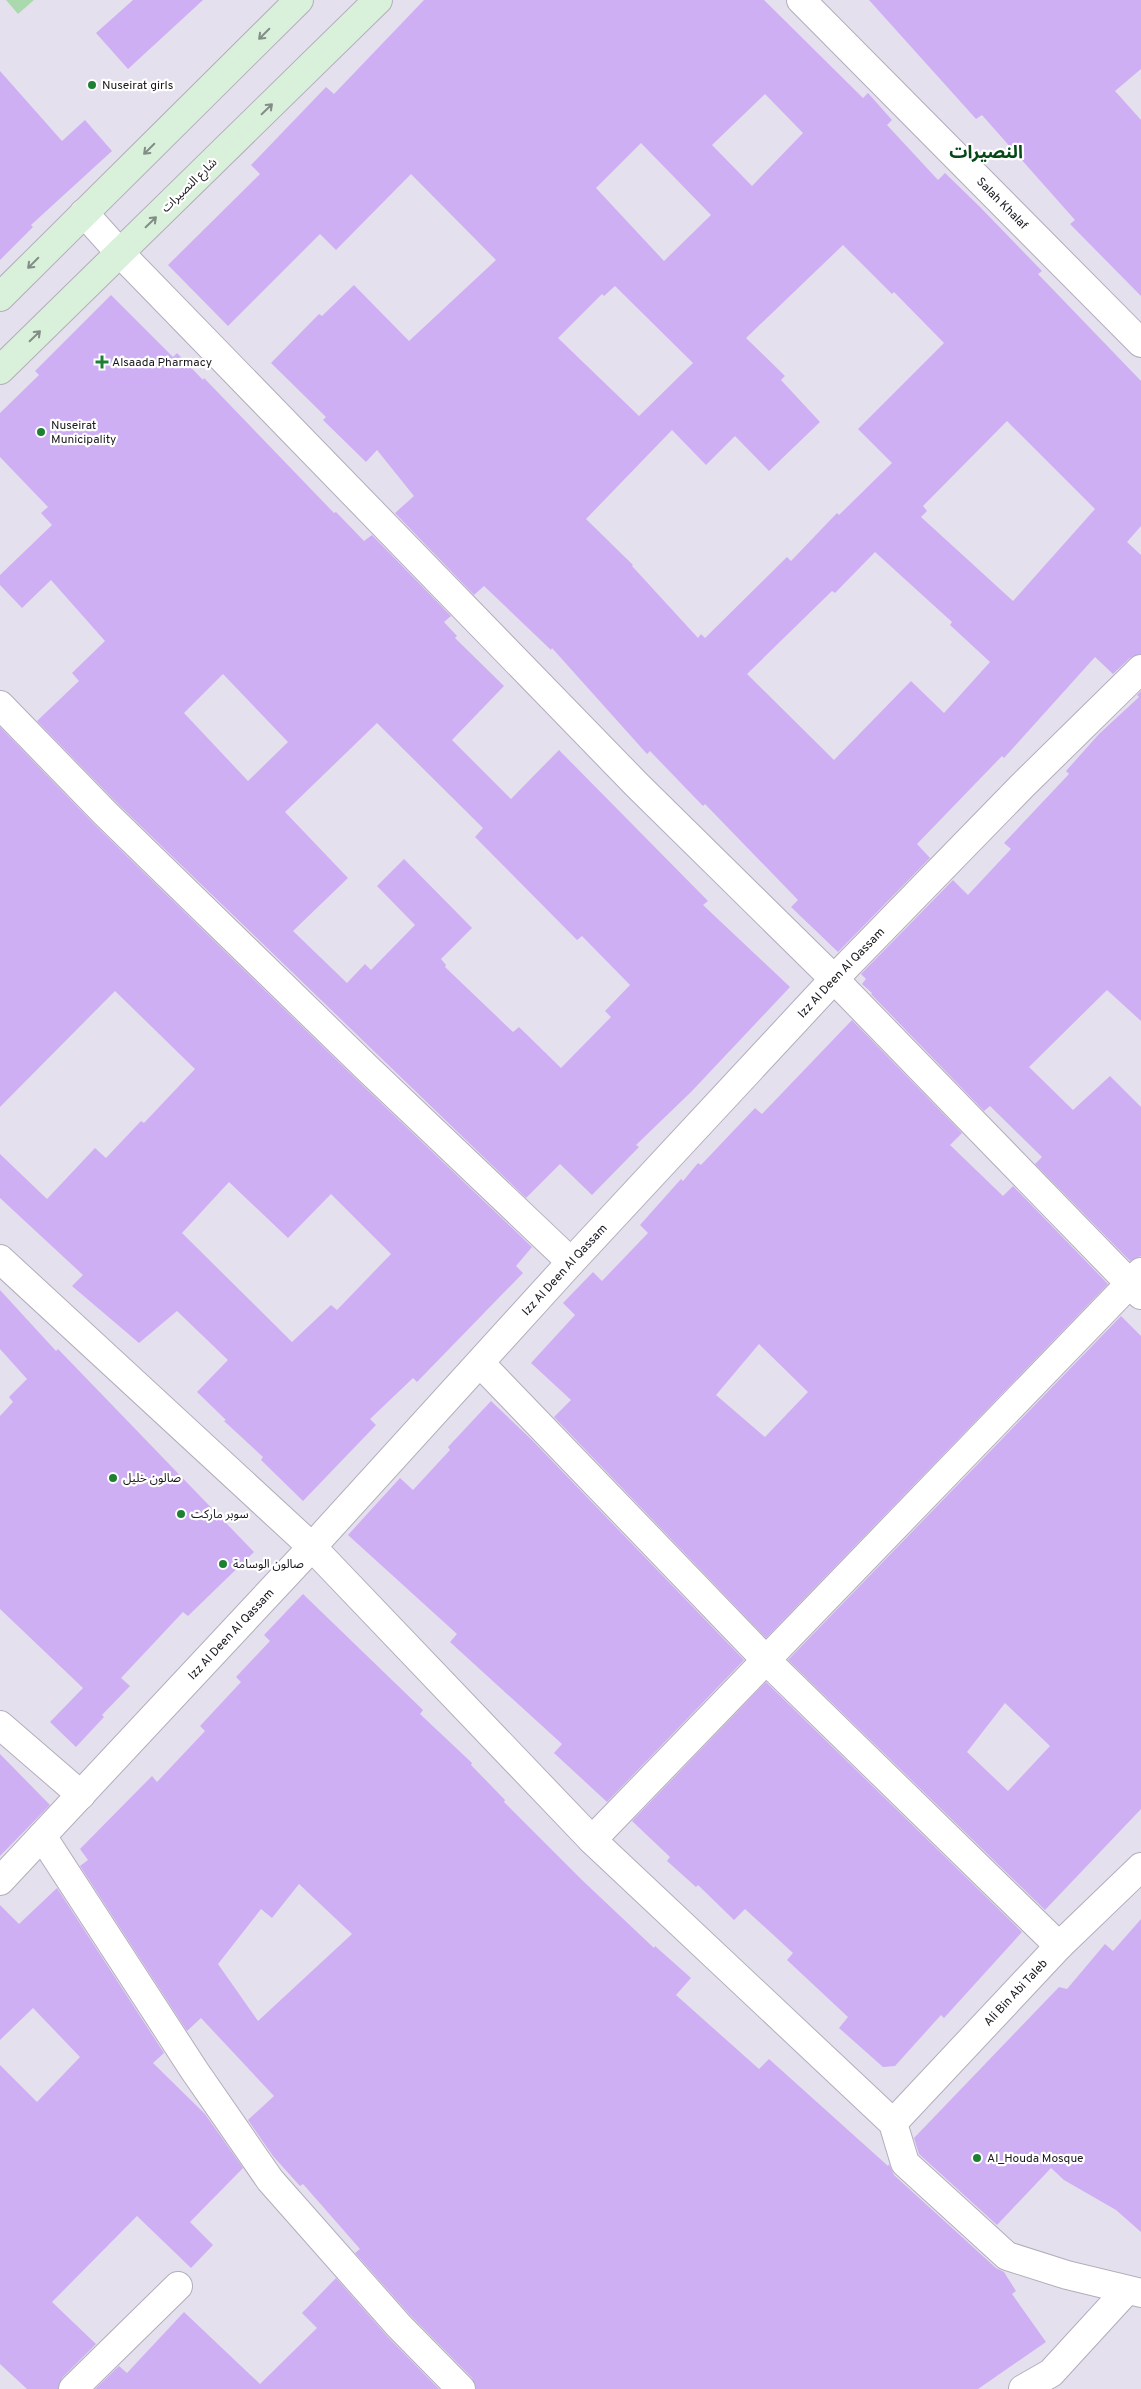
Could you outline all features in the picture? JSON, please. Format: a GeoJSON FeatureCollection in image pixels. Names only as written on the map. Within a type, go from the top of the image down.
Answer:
{"type":"FeatureCollection","features":[{"type":"Feature","properties":{"kind":"main road"},"geometry":{"type":"LineString","coordinates":[[0,297],[298,0]]}},
{"type":"Feature","properties":{"kind":"main road","name":"شارع النصيرات"},"geometry":{"type":"LineString","coordinates":[[0,370],[378,0]]}},
{"type":"Feature","properties":{"kind":"street","name":"Salah Khalaf"},"geometry":{"type":"LineString","coordinates":[[801,0],[1141,343]]}},
{"type":"Feature","properties":{"kind":"street"},"geometry":{"type":"LineString","coordinates":[[84,213],[120,253],[637,785],[834,979],[1138,1284],[765,1659],[592,1840]]}},
{"type":"Feature","properties":{"kind":"street","name":"Izz Al Deen Al Qassam"},"geometry":{"type":"LineString","coordinates":[[0,1881],[312,1547],[834,979],[1022,786],[1141,669]]}},
{"type":"Feature","properties":{"kind":"street"},"geometry":{"type":"LineString","coordinates":[[0,704],[113,821],[367,1068],[572,1262]]}},
{"type":"Feature","properties":{"kind":"street"},"geometry":{"type":"LineString","coordinates":[[0,1260],[312,1547],[592,1840],[893,2123],[905,2162],[1007,2256],[1067,2275],[1134,2291]]}},
{"type":"Feature","properties":{"kind":"street"},"geometry":{"type":"LineString","coordinates":[[480,1364],[765,1659],[1059,1946]]}},
{"type":"Feature","properties":{"kind":"street"},"geometry":{"type":"LineString","coordinates":[[0,1725],[81,1795]]}},
{"type":"Feature","properties":{"kind":"street"},"geometry":{"type":"LineString","coordinates":[[42,1836],[194,2070],[270,2180],[399,2326],[461,2389]]}},
{"type":"Feature","properties":{"kind":"street","name":"Ali Bin Abi Taleb"},"geometry":{"type":"LineString","coordinates":[[893,2123],[1059,1946],[1141,1867]]}},
{"type":"Feature","properties":{"kind":"street"},"geometry":{"type":"LineString","coordinates":[[73,2389],[178,2286]]}},
{"type":"Feature","properties":{"kind":"street"},"geometry":{"type":"LineString","coordinates":[[1022,2389],[1051,2373],[1134,2291]]}},
{"type":"Feature","properties":{"kind":"green space"},"geometry":{"type":"Polygon","coordinates":[[[6,0],[34,0],[18,14],[6,0]]]}},
{"type":"Feature","properties":{"kind":"building"},"geometry":{"type":"Polygon","coordinates":[[[133,0],[203,0],[128,69],[96,33],[133,0]]]}},
{"type":"Feature","properties":{"kind":"building"},"geometry":{"type":"Polygon","coordinates":[[[424,0],[764,0],[863,98],[868,93],[892,120],[887,125],[938,180],[945,173],[979,206],[1042,271],[1038,274],[1141,381],[1141,526],[1127,542],[1141,555],[1141,654],[1130,658],[1113,674],[1095,657],[1004,758],[1002,756],[917,844],[930,858],[838,952],[791,907],[798,900],[705,804],[703,806],[650,751],[647,754],[552,648],[551,650],[484,586],[474,595],[395,513],[414,496],[377,450],[366,462],[323,420],[326,417],[271,363],[319,314],[322,316],[354,285],[409,341],[496,260],[411,174],[336,250],[320,234],[228,326],[168,265],[260,174],[251,165],[326,87],[334,94],[424,0]],[[765,94],[712,145],[752,186],[803,133],[765,94]],[[641,143],[596,188],[664,261],[711,215],[641,143]],[[843,245],[746,338],[785,376],[781,380],[820,422],[769,471],[735,436],[706,465],[672,430],[586,519],[633,565],[698,638],[701,634],[705,638],[787,557],[791,561],[837,513],[839,515],[892,463],[858,429],[944,343],[894,292],[892,294],[843,245]],[[615,286],[604,296],[602,294],[558,338],[639,416],[693,363],[615,286]],[[1007,421],[923,506],[927,511],[921,517],[1013,601],[1095,509],[1007,421]],[[875,552],[835,593],[832,591],[747,674],[834,760],[911,681],[944,713],[990,662],[950,625],[952,622],[875,552]]]}},
{"type":"Feature","properties":{"kind":"building"},"geometry":{"type":"Polygon","coordinates":[[[869,0],[1141,0],[1141,69],[1115,91],[1141,120],[1141,296],[1070,224],[1075,220],[982,115],[976,119],[869,0]]]}},
{"type":"Feature","properties":{"kind":"building"},"geometry":{"type":"Polygon","coordinates":[[[0,71],[62,141],[85,120],[112,151],[31,225],[33,227],[0,260],[0,71]]]}},
{"type":"Feature","properties":{"kind":"building"},"geometry":{"type":"Polygon","coordinates":[[[111,295],[173,357],[177,353],[203,380],[204,378],[334,513],[336,512],[364,541],[372,535],[451,616],[444,622],[457,636],[455,638],[504,686],[452,740],[511,799],[559,750],[708,901],[703,905],[790,987],[691,1092],[636,1145],[639,1147],[592,1195],[560,1164],[526,1198],[117,803],[37,721],[79,681],[72,673],[105,641],[51,580],[22,608],[0,585],[0,575],[52,525],[41,513],[48,507],[0,457],[0,413],[39,375],[35,371],[111,295]],[[223,674],[184,713],[248,781],[288,742],[223,674]],[[377,723],[285,812],[348,878],[293,931],[347,983],[365,964],[371,970],[415,925],[377,886],[404,859],[472,928],[441,959],[446,965],[445,967],[513,1032],[519,1027],[561,1068],[611,1017],[605,1011],[630,985],[582,936],[577,940],[475,837],[483,828],[377,723]]]}},
{"type":"Feature","properties":{"kind":"building"},"geometry":{"type":"Polygon","coordinates":[[[1141,691],[1141,1021],[1107,990],[1029,1067],[1073,1110],[1110,1076],[1141,1107],[1141,1256],[1130,1261],[1035,1164],[1042,1157],[990,1106],[984,1111],[862,984],[866,979],[861,974],[953,880],[968,895],[1011,849],[1004,843],[1069,774],[1066,771],[1099,734],[1139,697],[1137,695],[1141,691]]]}},
{"type":"Feature","properties":{"kind":"building"},"geometry":{"type":"Polygon","coordinates":[[[0,727],[95,825],[532,1247],[516,1266],[523,1273],[417,1382],[413,1378],[370,1419],[376,1425],[303,1501],[261,1460],[263,1457],[224,1421],[226,1420],[197,1392],[228,1360],[177,1311],[139,1343],[72,1286],[83,1275],[0,1198],[0,1154],[47,1199],[95,1148],[106,1158],[141,1121],[144,1123],[195,1069],[115,991],[0,1107],[0,727]],[[229,1182],[182,1233],[292,1342],[331,1305],[337,1310],[391,1254],[331,1194],[288,1238],[229,1182]]]}},
{"type":"Feature","properties":{"kind":"building"},"geometry":{"type":"Polygon","coordinates":[[[852,1020],[962,1133],[950,1145],[1003,1196],[1013,1186],[1108,1284],[766,1638],[554,1417],[571,1400],[531,1363],[575,1315],[563,1303],[593,1272],[602,1281],[648,1233],[640,1225],[681,1179],[683,1181],[698,1163],[701,1165],[755,1108],[762,1114],[852,1020]],[[759,1344],[716,1395],[765,1437],[808,1392],[759,1344]]]}},
{"type":"Feature","properties":{"kind":"building"},"geometry":{"type":"Polygon","coordinates":[[[0,1290],[56,1351],[58,1349],[254,1552],[188,1616],[183,1612],[121,1678],[130,1686],[102,1715],[104,1717],[76,1747],[50,1722],[83,1688],[0,1609],[0,1416],[13,1402],[9,1397],[27,1379],[0,1349],[0,1290]]]}},
{"type":"Feature","properties":{"kind":"building"},"geometry":{"type":"Polygon","coordinates":[[[1121,1316],[1141,1336],[1141,1809],[1045,1910],[788,1660],[1121,1316]],[[1005,1703],[967,1752],[1008,1791],[1050,1746],[1005,1703]]]}},
{"type":"Feature","properties":{"kind":"building"},"geometry":{"type":"Polygon","coordinates":[[[491,1401],[532,1440],[744,1660],[607,1802],[554,1753],[562,1744],[450,1642],[457,1634],[348,1535],[400,1478],[413,1490],[450,1450],[448,1447],[491,1401]]]}},
{"type":"Feature","properties":{"kind":"building"},"geometry":{"type":"Polygon","coordinates":[[[303,1594],[423,1710],[420,1714],[472,1763],[471,1765],[505,1800],[504,1802],[582,1880],[654,1948],[655,1946],[691,1978],[676,1995],[759,2069],[769,2059],[888,2166],[889,2164],[894,2175],[996,2268],[1004,2272],[1016,2291],[1012,2294],[1046,2342],[978,2389],[476,2389],[472,2378],[410,2315],[355,2253],[360,2249],[303,2184],[300,2186],[273,2156],[248,2120],[274,2096],[201,2018],[187,2031],[80,1866],[88,1860],[80,1849],[152,1776],[157,1782],[205,1731],[200,1726],[241,1682],[236,1677],[270,1641],[264,1635],[303,1594]],[[299,1884],[272,1918],[261,1909],[218,1964],[258,2021],[352,1934],[299,1884]]]}},
{"type":"Feature","properties":{"kind":"building"},"geometry":{"type":"Polygon","coordinates":[[[766,1682],[1022,1932],[944,2018],[941,2015],[895,2066],[883,2067],[839,2028],[848,2017],[787,1960],[793,1953],[745,1909],[734,1920],[698,1885],[696,1887],[667,1861],[670,1857],[632,1821],[766,1682]]]}},
{"type":"Feature","properties":{"kind":"building"},"geometry":{"type":"Polygon","coordinates":[[[0,1754],[50,1805],[0,1856],[0,1754]]]}},
{"type":"Feature","properties":{"kind":"building"},"geometry":{"type":"Polygon","coordinates":[[[57,1888],[164,2053],[153,2063],[205,2114],[243,2168],[190,2222],[213,2245],[191,2268],[137,2216],[52,2302],[96,2344],[62,2378],[58,2389],[27,2389],[0,2364],[0,2065],[37,2102],[80,2057],[33,2008],[0,2040],[0,1905],[19,1924],[57,1888]]]}},
{"type":"Feature","properties":{"kind":"building"},"geometry":{"type":"Polygon","coordinates":[[[1141,1919],[1141,2232],[1116,2210],[1064,2180],[1051,2168],[997,2225],[919,2154],[914,2138],[1059,1987],[1067,1989],[1105,1944],[1113,1951],[1141,1919]]]}},
{"type":"Feature","properties":{"kind":"building"},"geometry":{"type":"Polygon","coordinates":[[[336,2278],[387,2336],[439,2389],[95,2389],[119,2366],[127,2373],[184,2312],[260,2384],[317,2328],[302,2313],[336,2278]]]}},
{"type":"Feature","properties":{"kind":"place","name":"Nuseirat girls"},"geometry":{"type":"Point","coordinates":[92,85]}},
{"type":"Feature","properties":{"kind":"place","name":"Alsaada Pharmacy"},"geometry":{"type":"Point","coordinates":[102,362]}},
{"type":"Feature","properties":{"kind":"place","name":"Nuseirat Municipality"},"geometry":{"type":"Point","coordinates":[41,432]}},
{"type":"Feature","properties":{"kind":"place","name":"صالون خليل"},"geometry":{"type":"Point","coordinates":[113,1478]}},
{"type":"Feature","properties":{"kind":"place","name":"سوبر ماركت"},"geometry":{"type":"Point","coordinates":[181,1514]}},
{"type":"Feature","properties":{"kind":"place","name":"صالون الوسامة"},"geometry":{"type":"Point","coordinates":[223,1564]}},
{"type":"Feature","properties":{"kind":"place","name":"Al_Houda Mosque"},"geometry":{"type":"Point","coordinates":[977,2158]}},
{"type":"Feature","properties":{"kind":"district","name":"النصيرات"},"geometry":{"type":"Point","coordinates":[986,152]}}]}
